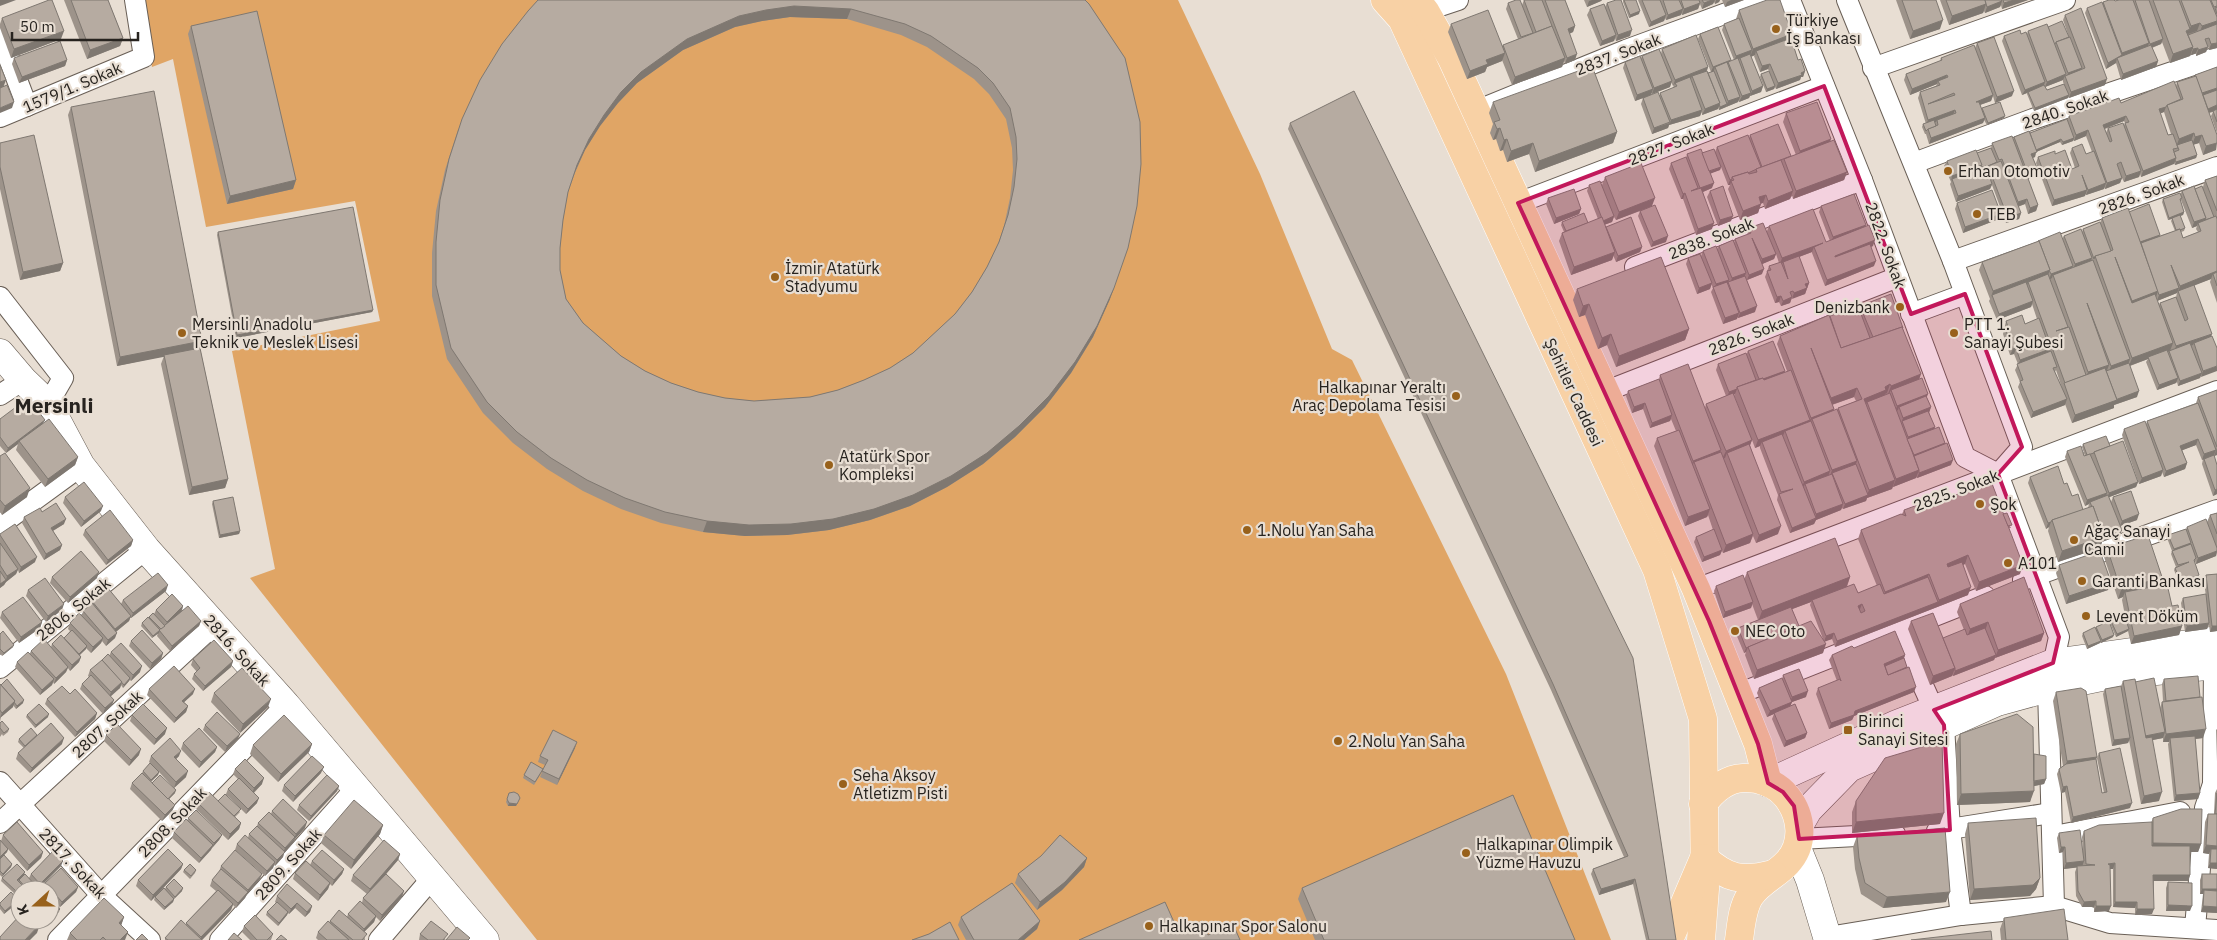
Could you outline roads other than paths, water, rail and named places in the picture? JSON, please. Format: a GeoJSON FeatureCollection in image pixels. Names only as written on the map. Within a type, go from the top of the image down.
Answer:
{"type":"FeatureCollection","features":[{"type":"Feature","properties":{"kind":"main road","name":"Şehitler Caddesi"},"geometry":{"type":"LineString","coordinates":[[1385,0],[1402,19],[1657,570],[1702,718],[1705,889],[1701,940]]}},
{"type":"Feature","properties":{"kind":"main road","name":"Şehitler Caddesi"},"geometry":{"type":"LineString","coordinates":[[1420,4],[1450,57],[1518,203],[1569,292],[1604,392],[1696,589],[1758,744],[1768,782]]}},
{"type":"Feature","properties":{"kind":"main road"},"geometry":{"type":"LineString","coordinates":[[1703,804],[1712,792],[1724,783],[1739,778],[1754,777],[1768,782],[1784,792],[1794,806],[1799,837],[1787,863],[1751,894],[1746,902],[1738,940]]}},
{"type":"Feature","properties":{"kind":"main road"},"geometry":{"type":"LineString","coordinates":[[1669,940],[1704,858],[1718,871],[1735,878],[1754,879],[1773,874]]}},
{"type":"Feature","properties":{"kind":"street","name":"1579/1. Sokak"},"geometry":{"type":"LineString","coordinates":[[0,117],[144,57],[135,0]]}},
{"type":"Feature","properties":{"kind":"street"},"geometry":{"type":"LineString","coordinates":[[1420,4],[1458,0]]}},
{"type":"Feature","properties":{"kind":"street","name":"2837. Sokak"},"geometry":{"type":"LineString","coordinates":[[1476,111],[1626,50],[1762,0]]}},
{"type":"Feature","properties":{"kind":"street","name":"2822. Sokak"},"geometry":{"type":"LineString","coordinates":[[1790,0],[1862,180],[1965,457],[1998,474]]}},
{"type":"Feature","properties":{"kind":"street"},"geometry":{"type":"LineString","coordinates":[[1848,0],[1953,262],[2022,447],[1998,474],[2059,637],[2051,676],[2051,813],[2054,906]]}},
{"type":"Feature","properties":{"kind":"street"},"geometry":{"type":"LineString","coordinates":[[1874,68],[2065,0]]}},
{"type":"Feature","properties":{"kind":"street"},"geometry":{"type":"LineString","coordinates":[[0,35],[27,106]]}},
{"type":"Feature","properties":{"kind":"street","name":"2840. Sokak"},"geometry":{"type":"LineString","coordinates":[[1914,163],[2033,119],[2217,57]]}},
{"type":"Feature","properties":{"kind":"street","name":"2827. Sokak"},"geometry":{"type":"LineString","coordinates":[[1518,203],[1824,86]]}},
{"type":"Feature","properties":{"kind":"street","name":"2826. Sokak"},"geometry":{"type":"LineString","coordinates":[[1953,262],[2217,167]]}},
{"type":"Feature","properties":{"kind":"street","name":"2838. Sokak"},"geometry":{"type":"LineString","coordinates":[[1615,275],[1862,180]]}},
{"type":"Feature","properties":{"kind":"street","name":"2826. Sokak"},"geometry":{"type":"LineString","coordinates":[[1604,392],[1898,277]]}},
{"type":"Feature","properties":{"kind":"street"},"geometry":{"type":"LineString","coordinates":[[1911,314],[1965,294]]}},
{"type":"Feature","properties":{"kind":"street"},"geometry":{"type":"LineString","coordinates":[[0,297],[63,378],[48,404]]}},
{"type":"Feature","properties":{"kind":"street","name":"2816. Sokak"},"geometry":{"type":"LineString","coordinates":[[0,352],[23,380],[48,404],[81,466],[146,549],[286,705],[485,940]]}},
{"type":"Feature","properties":{"kind":"street"},"geometry":{"type":"LineString","coordinates":[[0,395],[23,380]]}},
{"type":"Feature","properties":{"kind":"street","name":"2825. Sokak"},"geometry":{"type":"LineString","coordinates":[[1696,589],[2217,391]]}},
{"type":"Feature","properties":{"kind":"street"},"geometry":{"type":"LineString","coordinates":[[0,525],[81,466]]}},
{"type":"Feature","properties":{"kind":"street"},"geometry":{"type":"LineString","coordinates":[[1738,694],[2036,575],[2217,510]]}},
{"type":"Feature","properties":{"kind":"street","name":"2806. Sokak"},"geometry":{"type":"LineString","coordinates":[[0,668],[146,549]]}},
{"type":"Feature","properties":{"kind":"street","name":"2807. Sokak"},"geometry":{"type":"LineString","coordinates":[[0,823],[214,624]]}},
{"type":"Feature","properties":{"kind":"street"},"geometry":{"type":"LineString","coordinates":[[1898,630],[1939,718],[1961,916]]}},
{"type":"Feature","properties":{"kind":"street"},"geometry":{"type":"LineString","coordinates":[[1768,782],[1897,724],[1939,718],[1997,702],[2051,676],[2106,676],[2216,657],[2213,784],[2205,808],[2195,928]]}},
{"type":"Feature","properties":{"kind":"street","name":"2808. Sokak"},"geometry":{"type":"LineString","coordinates":[[58,940],[286,705]]}},
{"type":"Feature","properties":{"kind":"street"},"geometry":{"type":"LineString","coordinates":[[1939,718],[1849,768],[1808,810],[1799,837],[1828,938],[1961,916],[2054,906],[2111,932],[2195,928],[2217,930]]}},
{"type":"Feature","properties":{"kind":"street","name":"2817. Sokak"},"geometry":{"type":"LineString","coordinates":[[0,782],[19,806],[101,895],[150,940]]}},
{"type":"Feature","properties":{"kind":"street","name":"2809. Sokak"},"geometry":{"type":"LineString","coordinates":[[220,940],[356,788]]}},
{"type":"Feature","properties":{"kind":"street"},"geometry":{"type":"LineString","coordinates":[[2052,836],[2205,808]]}},
{"type":"Feature","properties":{"kind":"street"},"geometry":{"type":"LineString","coordinates":[[1799,837],[1950,830],[2051,813]]}},
{"type":"Feature","properties":{"kind":"street"},"geometry":{"type":"LineString","coordinates":[[379,940],[432,878]]}},
{"type":"Feature","properties":{"kind":"place","name":"Türkiye İş Bankası"},"geometry":{"type":"Point","coordinates":[1776,29]}},
{"type":"Feature","properties":{"kind":"place","name":"Erhan Otomotiv"},"geometry":{"type":"Point","coordinates":[1948,171]}},
{"type":"Feature","properties":{"kind":"place","name":"TEB"},"geometry":{"type":"Point","coordinates":[1977,214]}},
{"type":"Feature","properties":{"kind":"place","name":"İzmir Atatürk Stadyumu"},"geometry":{"type":"Point","coordinates":[775,277]}},
{"type":"Feature","properties":{"kind":"place","name":"Denizbank"},"geometry":{"type":"Point","coordinates":[1900,307]}},
{"type":"Feature","properties":{"kind":"place","name":"Mersinli Anadolu Teknik ve Meslek Lisesi"},"geometry":{"type":"Point","coordinates":[182,333]}},
{"type":"Feature","properties":{"kind":"place","name":"PTT 1. Sanayi Şubesi"},"geometry":{"type":"Point","coordinates":[1954,333]}},
{"type":"Feature","properties":{"kind":"place","name":"Halkapınar Yeraltı Araç Depolama Tesisi"},"geometry":{"type":"Point","coordinates":[1456,396]}},
{"type":"Feature","properties":{"kind":"place","name":"Atatürk Spor Kompleksi"},"geometry":{"type":"Point","coordinates":[829,465]}},
{"type":"Feature","properties":{"kind":"place","name":"Şok"},"geometry":{"type":"Point","coordinates":[1980,504]}},
{"type":"Feature","properties":{"kind":"place","name":"1.Nolu Yan Saha"},"geometry":{"type":"Point","coordinates":[1247,530]}},
{"type":"Feature","properties":{"kind":"place","name":"Ağaç Sanayi Camii"},"geometry":{"type":"Point","coordinates":[2074,540]}},
{"type":"Feature","properties":{"kind":"place","name":"A101"},"geometry":{"type":"Point","coordinates":[2008,563]}},
{"type":"Feature","properties":{"kind":"place","name":"Garanti Bankası"},"geometry":{"type":"Point","coordinates":[2082,581]}},
{"type":"Feature","properties":{"kind":"place","name":"Levent Döküm"},"geometry":{"type":"Point","coordinates":[2086,616]}},
{"type":"Feature","properties":{"kind":"place","name":"NEC Oto"},"geometry":{"type":"Point","coordinates":[1735,631]}},
{"type":"Feature","properties":{"kind":"place","name":"Birinci Sanayi Sitesi"},"geometry":{"type":"Point","coordinates":[1848,730]}},
{"type":"Feature","properties":{"kind":"place","name":"2.Nolu Yan Saha"},"geometry":{"type":"Point","coordinates":[1338,741]}},
{"type":"Feature","properties":{"kind":"place","name":"Seha Aksoy Atletizm Pisti"},"geometry":{"type":"Point","coordinates":[843,784]}},
{"type":"Feature","properties":{"kind":"place","name":"Halkapınar Olimpik Yüzme Havuzu"},"geometry":{"type":"Point","coordinates":[1466,853]}},
{"type":"Feature","properties":{"kind":"place","name":"Halkapınar Spor Salonu"},"geometry":{"type":"Point","coordinates":[1149,926]}},
{"type":"Feature","properties":{"kind":"district","name":"Mersinli"},"geometry":{"type":"Point","coordinates":[54,405]}}]}
